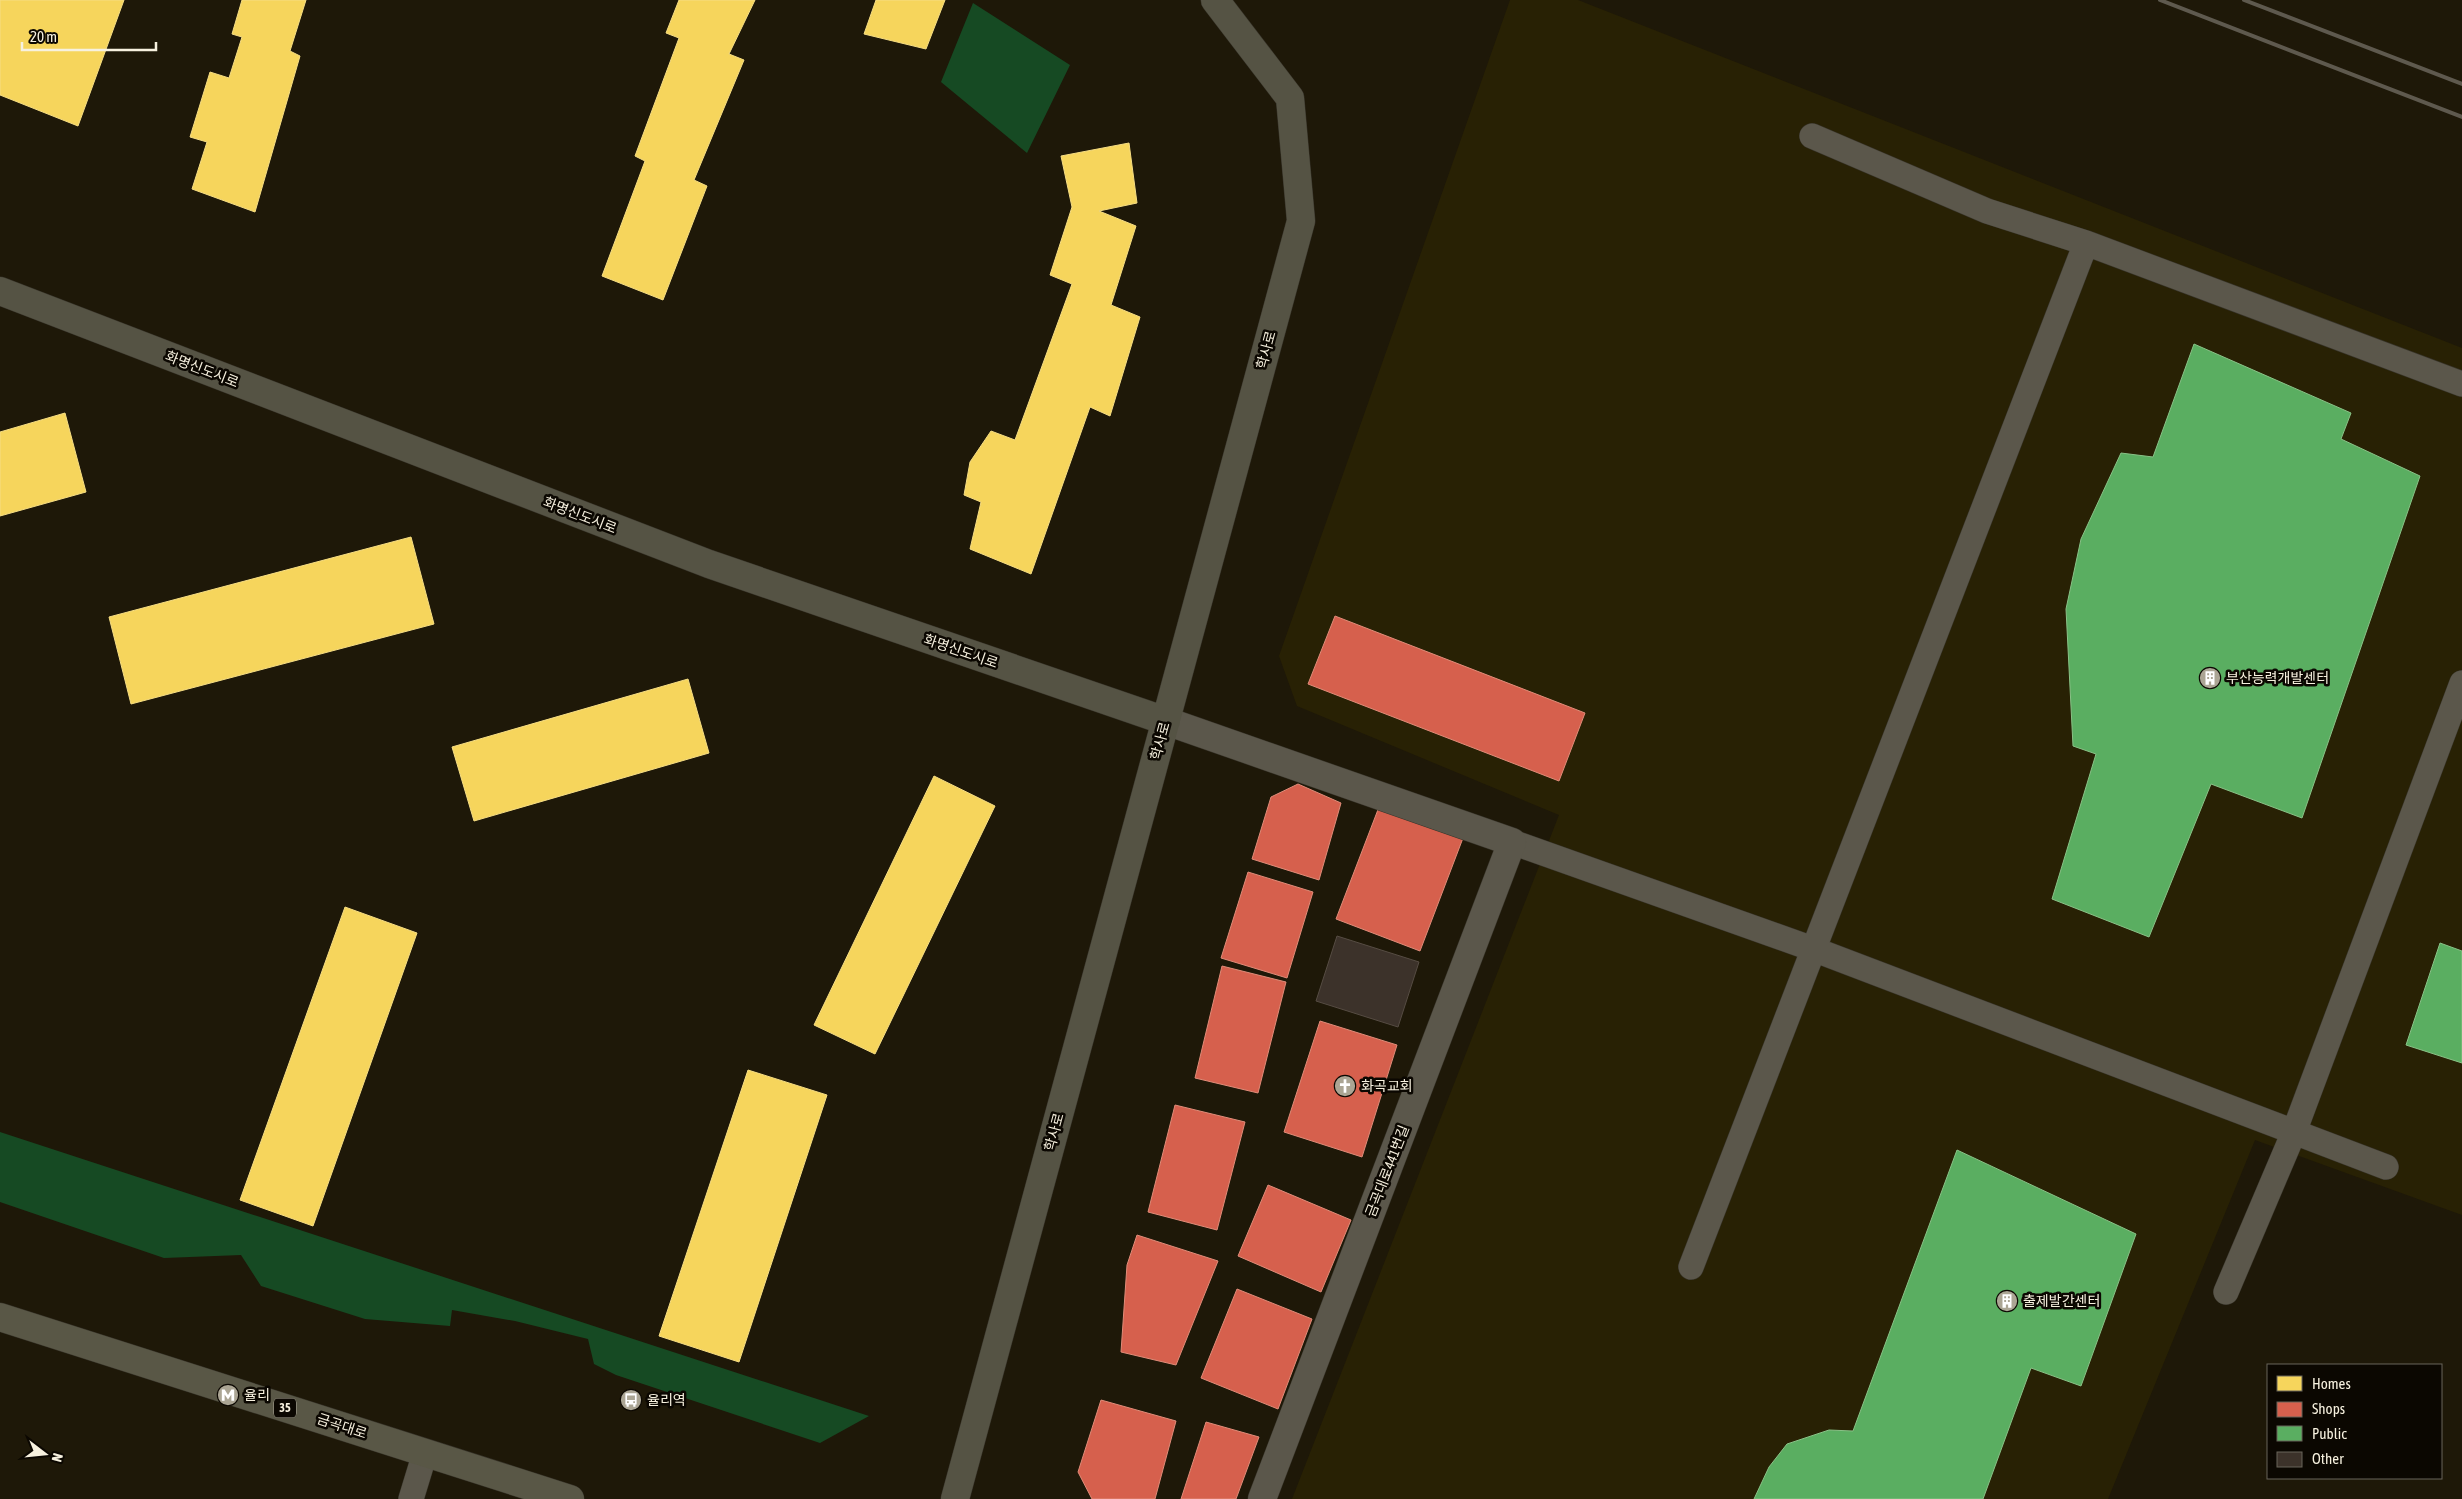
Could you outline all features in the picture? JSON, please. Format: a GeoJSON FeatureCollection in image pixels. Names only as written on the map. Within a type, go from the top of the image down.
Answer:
{"type":"FeatureCollection","features":[{"type":"Feature","properties":{"kind":"main road","name":"학사로"},"geometry":{"type":"LineString","coordinates":[[954,1499],[1301,221],[1290,98],[1215,0]]}},
{"type":"Feature","properties":{"kind":"main road","name":"화명신도시로"},"geometry":{"type":"LineString","coordinates":[[0,291],[709,564],[1166,721]]}},
{"type":"Feature","properties":{"kind":"main road","name":"금곡대로"},"geometry":{"type":"LineString","coordinates":[[0,1317],[570,1499]]}},
{"type":"Feature","properties":{"kind":"street"},"geometry":{"type":"LineString","coordinates":[[1166,721],[1512,842]]}},
{"type":"Feature","properties":{"kind":"street","name":"금곡대로441번길"},"geometry":{"type":"LineString","coordinates":[[1262,1499],[1512,842]]}},
{"type":"Feature","properties":{"kind":"lane"},"geometry":{"type":"LineString","coordinates":[[1812,136],[1987,211],[2086,243],[2462,384]]}},
{"type":"Feature","properties":{"kind":"lane"},"geometry":{"type":"LineString","coordinates":[[1691,1267],[2086,243]]}},
{"type":"Feature","properties":{"kind":"lane"},"geometry":{"type":"LineString","coordinates":[[2226,1292],[2294,1132],[2462,683]]}},
{"type":"Feature","properties":{"kind":"lane"},"geometry":{"type":"LineString","coordinates":[[1512,842],[1813,949],[2386,1167]]}},
{"type":"Feature","properties":{"kind":"lane"},"geometry":{"type":"LineString","coordinates":[[411,1499],[425,1453]]}},
{"type":"Feature","properties":{"kind":"shaded area"},"geometry":{"type":"Polygon","coordinates":[[[1510,0],[1578,0],[2462,348],[2462,1215],[2255,1140],[2108,1499],[1292,1499],[1559,815],[1297,706],[1279,656],[1510,0]]]}},
{"type":"Feature","properties":{"kind":"green space"},"geometry":{"type":"Polygon","coordinates":[[[973,3],[1070,65],[1027,153],[941,82],[973,3]]]}},
{"type":"Feature","properties":{"kind":"green space"},"geometry":{"type":"Polygon","coordinates":[[[0,1132],[869,1416],[820,1443],[616,1375],[594,1364],[588,1339],[515,1321],[452,1310],[450,1326],[365,1319],[261,1286],[241,1255],[164,1258],[0,1202],[0,1132]]]}},
{"type":"Feature","properties":{"kind":"building: Homes"},"geometry":{"type":"Polygon","coordinates":[[[0,0],[124,0],[78,126],[0,95],[0,0]]]}},
{"type":"Feature","properties":{"kind":"building: Homes"},"geometry":{"type":"Polygon","coordinates":[[[242,0],[306,0],[290,51],[300,56],[255,212],[192,189],[207,142],[190,137],[210,72],[229,78],[242,37],[232,34],[242,0]]]}},
{"type":"Feature","properties":{"kind":"building: Homes"},"geometry":{"type":"Polygon","coordinates":[[[679,0],[755,0],[729,54],[744,60],[694,180],[707,186],[663,300],[602,276],[645,161],[635,156],[679,38],[666,33],[679,0]]]}},
{"type":"Feature","properties":{"kind":"building: Homes"},"geometry":{"type":"Polygon","coordinates":[[[876,0],[945,0],[926,49],[864,34],[876,0]]]}},
{"type":"Feature","properties":{"kind":"building: Homes"},"geometry":{"type":"Polygon","coordinates":[[[1129,143],[1137,203],[1099,211],[1136,226],[1111,305],[1140,317],[1110,416],[1090,407],[1031,574],[970,549],[981,502],[964,495],[970,462],[991,431],[1015,440],[1072,284],[1050,275],[1072,207],[1061,156],[1129,143]]]}},
{"type":"Feature","properties":{"kind":"building: Homes"},"geometry":{"type":"Polygon","coordinates":[[[65,413],[86,492],[0,516],[0,432],[65,413]]]}},
{"type":"Feature","properties":{"kind":"building: Homes"},"geometry":{"type":"Polygon","coordinates":[[[411,537],[434,624],[131,704],[109,617],[411,537]]]}},
{"type":"Feature","properties":{"kind":"building: Homes"},"geometry":{"type":"Polygon","coordinates":[[[688,679],[709,753],[474,821],[452,747],[688,679]]]}},
{"type":"Feature","properties":{"kind":"building: Homes"},"geometry":{"type":"Polygon","coordinates":[[[934,776],[995,806],[875,1054],[814,1025],[934,776]]]}},
{"type":"Feature","properties":{"kind":"building: Homes"},"geometry":{"type":"Polygon","coordinates":[[[345,907],[417,933],[313,1226],[240,1200],[345,907]]]}},
{"type":"Feature","properties":{"kind":"building: Homes"},"geometry":{"type":"Polygon","coordinates":[[[748,1070],[827,1095],[739,1362],[659,1336],[748,1070]]]}},
{"type":"Feature","properties":{"kind":"building: Shops"},"geometry":{"type":"Polygon","coordinates":[[[1335,616],[1585,713],[1559,781],[1308,684],[1335,616]]]}},
{"type":"Feature","properties":{"kind":"building: Shops"},"geometry":{"type":"Polygon","coordinates":[[[1298,784],[1341,803],[1319,880],[1252,859],[1271,797],[1298,784]]]}},
{"type":"Feature","properties":{"kind":"building: Shops"},"geometry":{"type":"Polygon","coordinates":[[[1379,807],[1463,838],[1420,951],[1336,919],[1379,807]]]}},
{"type":"Feature","properties":{"kind":"building: Shops"},"geometry":{"type":"Polygon","coordinates":[[[1248,872],[1313,892],[1287,978],[1221,958],[1248,872]]]}},
{"type":"Feature","properties":{"kind":"building: Shops"},"geometry":{"type":"Polygon","coordinates":[[[1222,966],[1286,982],[1258,1093],[1195,1078],[1222,966]]]}},
{"type":"Feature","properties":{"kind":"building: Shops"},"geometry":{"type":"Polygon","coordinates":[[[1320,1021],[1397,1045],[1362,1157],[1284,1132],[1320,1021]]]}},
{"type":"Feature","properties":{"kind":"building: Shops"},"geometry":{"type":"Polygon","coordinates":[[[1175,1105],[1245,1122],[1217,1230],[1148,1212],[1175,1105]]]}},
{"type":"Feature","properties":{"kind":"building: Shops"},"geometry":{"type":"Polygon","coordinates":[[[1268,1185],[1351,1220],[1321,1292],[1238,1256],[1268,1185]]]}},
{"type":"Feature","properties":{"kind":"building: Shops"},"geometry":{"type":"Polygon","coordinates":[[[1137,1235],[1218,1261],[1176,1365],[1121,1352],[1127,1265],[1137,1235]]]}},
{"type":"Feature","properties":{"kind":"building: Shops"},"geometry":{"type":"Polygon","coordinates":[[[1237,1289],[1312,1319],[1278,1409],[1201,1378],[1237,1289]]]}},
{"type":"Feature","properties":{"kind":"building: Shops"},"geometry":{"type":"Polygon","coordinates":[[[1101,1400],[1176,1421],[1155,1499],[1092,1499],[1078,1472],[1101,1400]]]}},
{"type":"Feature","properties":{"kind":"building: Shops"},"geometry":{"type":"Polygon","coordinates":[[[1206,1422],[1259,1437],[1236,1499],[1181,1499],[1206,1422]]]}},
{"type":"Feature","properties":{"kind":"building: Public","name":"부산능력개발센터"},"geometry":{"type":"Polygon","coordinates":[[[2194,344],[2351,413],[2341,439],[2420,476],[2302,818],[2211,784],[2149,937],[2052,899],[2096,754],[2073,746],[2066,609],[2081,539],[2121,453],[2153,457],[2194,344]]]}},
{"type":"Feature","properties":{"kind":"building: Public"},"geometry":{"type":"Polygon","coordinates":[[[2440,943],[2462,951],[2462,1063],[2406,1045],[2440,943]]]}},
{"type":"Feature","properties":{"kind":"building: Public","name":"출제발간센터"},"geometry":{"type":"Polygon","coordinates":[[[1957,1150],[2136,1234],[2081,1386],[2031,1368],[1983,1499],[1754,1499],[1769,1467],[1787,1444],[1829,1430],[1853,1431],[1957,1150]]]}},
{"type":"Feature","properties":{"kind":"building: Other"},"geometry":{"type":"Polygon","coordinates":[[[1337,936],[1419,962],[1398,1027],[1316,1001],[1337,936]]]}},
{"type":"Feature","properties":{"kind":"railway"},"geometry":{"type":"LineString","coordinates":[[2160,0],[2462,117]]}},
{"type":"Feature","properties":{"kind":"railway"},"geometry":{"type":"LineString","coordinates":[[2244,0],[2462,84]]}},
{"type":"Feature","properties":{"kind":"place","name":"부산능력개발센터"},"geometry":{"type":"Point","coordinates":[2210,678]}},
{"type":"Feature","properties":{"kind":"place","name":"화곡교회"},"geometry":{"type":"Point","coordinates":[1345,1086]}},
{"type":"Feature","properties":{"kind":"place","name":"출제발간센터"},"geometry":{"type":"Point","coordinates":[2007,1301]}},
{"type":"Feature","properties":{"kind":"place","name":"율리"},"geometry":{"type":"Point","coordinates":[228,1395]}},
{"type":"Feature","properties":{"kind":"place","name":"율리역"},"geometry":{"type":"Point","coordinates":[631,1400]}}]}
